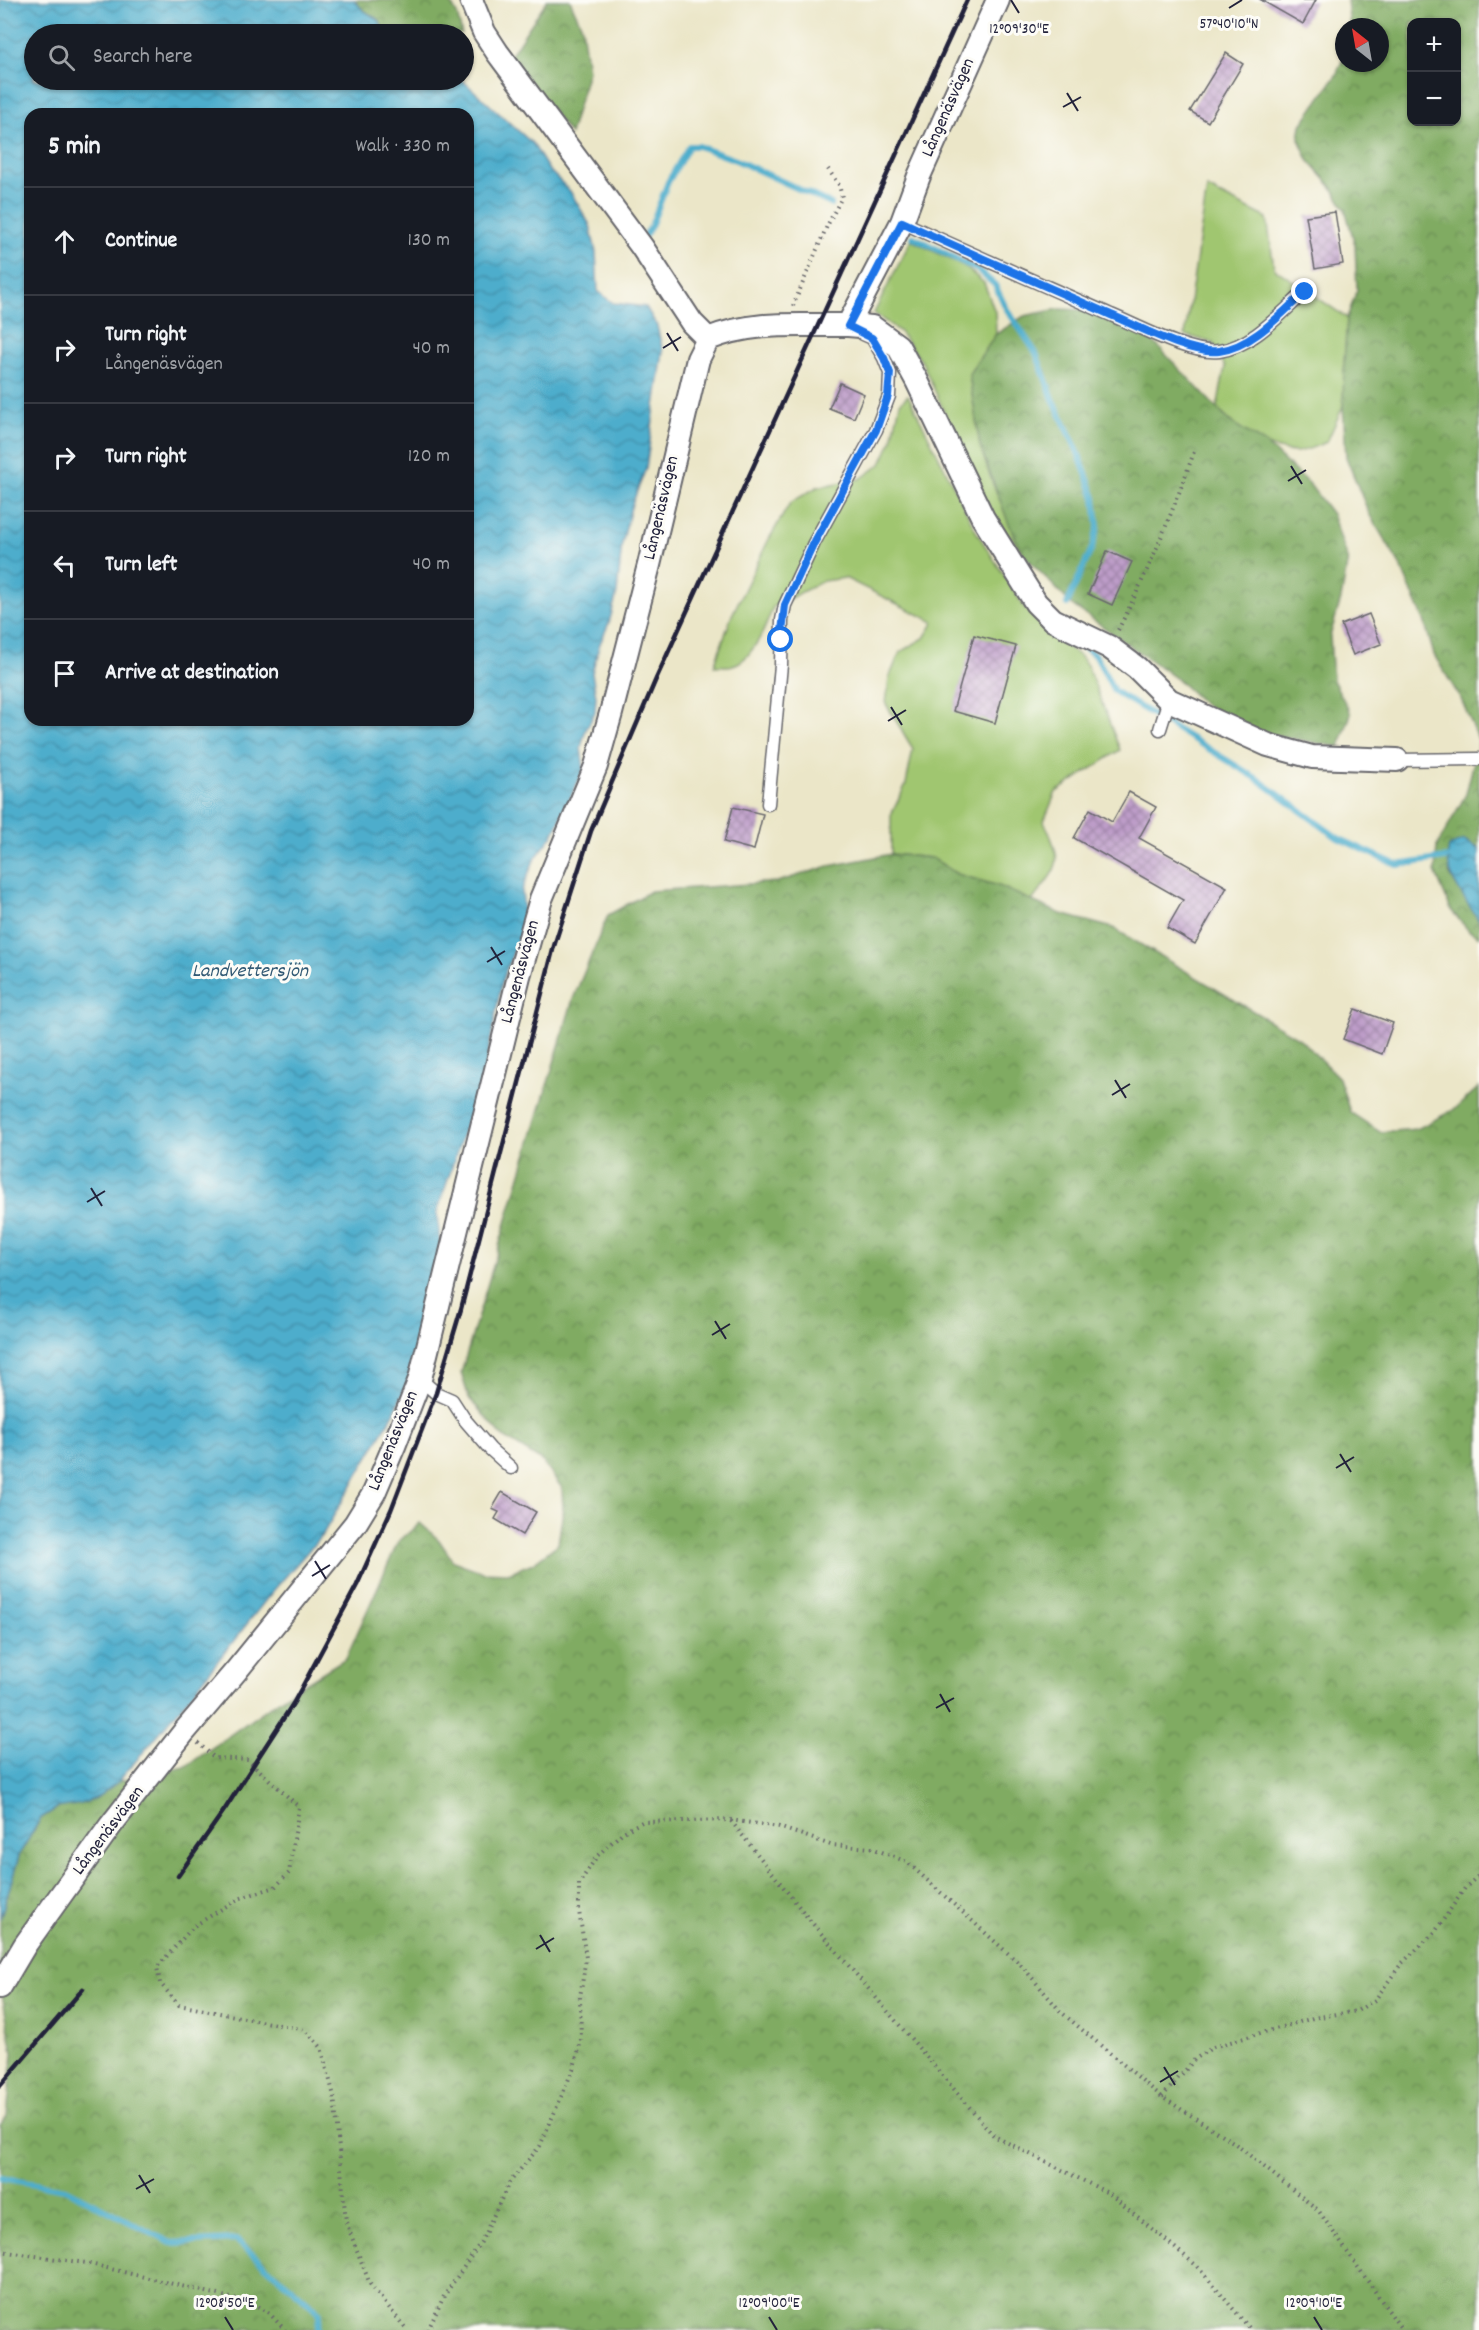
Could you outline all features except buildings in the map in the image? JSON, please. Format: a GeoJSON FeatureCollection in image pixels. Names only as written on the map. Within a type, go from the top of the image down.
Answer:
{"type":"FeatureCollection","features":[{"type":"Feature","properties":{"kind":"street"},"geometry":{"type":"LineString","coordinates":[[471,0],[484,32],[497,52],[642,247],[692,323],[708,339],[727,331],[786,323],[872,327],[898,346],[983,518],[1036,603],[1053,620],[1109,647],[1137,668],[1165,715],[1312,757],[1397,760]]}},
{"type":"Feature","properties":{"kind":"street","name":"Långenäsvägen"},"geometry":{"type":"LineString","coordinates":[[848,326],[902,222],[919,176],[998,0]]}},
{"type":"Feature","properties":{"kind":"street","name":"Långenäsvägen"},"geometry":{"type":"LineString","coordinates":[[0,1987],[25,1945],[111,1825],[184,1732],[355,1524],[374,1493],[420,1379],[519,976],[541,899],[596,766],[649,565],[685,405],[698,359],[708,339]]}},
{"type":"Feature","properties":{"kind":"lane"},"geometry":{"type":"LineString","coordinates":[[902,222],[1106,313],[1204,351],[1220,351],[1244,341],[1270,324],[1305,292]]}},
{"type":"Feature","properties":{"kind":"lane"},"geometry":{"type":"LineString","coordinates":[[768,804],[785,605],[814,543],[876,430],[888,396],[890,373],[884,358],[872,338],[848,326]]}},
{"type":"Feature","properties":{"kind":"lane"},"geometry":{"type":"LineString","coordinates":[[1397,760],[1479,759]]}},
{"type":"Feature","properties":{"kind":"lane"},"geometry":{"type":"LineString","coordinates":[[420,1379],[436,1393],[452,1400],[484,1442],[511,1468]]}},
{"type":"Feature","properties":{"kind":"path"},"geometry":{"type":"LineString","coordinates":[[786,323],[823,234],[842,197],[839,185],[828,168]]}},
{"type":"Feature","properties":{"kind":"path"},"geometry":{"type":"LineString","coordinates":[[1109,647],[1141,585],[1164,533],[1195,449]]}},
{"type":"Feature","properties":{"kind":"path"},"geometry":{"type":"LineString","coordinates":[[184,1732],[215,1758],[248,1760],[299,1807],[289,1873],[275,1887],[238,1899],[194,1926],[157,1967],[160,1983],[179,2005],[305,2030],[321,2047],[334,2096],[346,2222],[370,2284],[407,2330]]}},
{"type":"Feature","properties":{"kind":"path"},"geometry":{"type":"LineString","coordinates":[[730,1820],[808,1918],[993,2136],[1110,2194],[1197,2266],[1251,2330]]}},
{"type":"Feature","properties":{"kind":"path"},"geometry":{"type":"LineString","coordinates":[[428,2330],[444,2296],[481,2242],[509,2183],[540,2146],[574,2067],[581,2041],[580,1997],[586,1958],[579,1911],[579,1884],[597,1856],[623,1832],[642,1822],[730,1820],[779,1827],[831,1845],[872,1848],[907,1862],[1022,1966],[1060,2012],[1162,2097],[1233,2142],[1318,2210],[1402,2330]]}},
{"type":"Feature","properties":{"kind":"path"},"geometry":{"type":"LineString","coordinates":[[1162,2097],[1195,2059],[1213,2047],[1313,2018],[1357,2011],[1374,2000],[1401,1964],[1434,1932],[1465,1888],[1479,1875]]}},
{"type":"Feature","properties":{"kind":"path"},"geometry":{"type":"LineString","coordinates":[[0,2251],[86,2263],[252,2303],[270,2314],[285,2330]]}},
{"type":"Feature","properties":{"kind":"green space"},"geometry":{"type":"Polygon","coordinates":[[[354,0],[449,0],[460,24],[381,24],[380,21],[363,10],[354,0]]]}},
{"type":"Feature","properties":{"kind":"green space"},"geometry":{"type":"Polygon","coordinates":[[[547,0],[570,0],[582,27],[588,71],[570,134],[510,56],[547,0]]]}},
{"type":"Feature","properties":{"kind":"green space"},"geometry":{"type":"Polygon","coordinates":[[[1347,0],[1479,0],[1479,741],[1461,699],[1434,655],[1424,620],[1400,565],[1369,514],[1346,457],[1343,406],[1344,362],[1347,318],[1357,290],[1355,245],[1345,209],[1331,186],[1308,160],[1299,139],[1301,125],[1337,72],[1389,72],[1389,18],[1349,18],[1347,0]]]}},
{"type":"Feature","properties":{"kind":"green space"},"geometry":{"type":"Polygon","coordinates":[[[1207,188],[1267,218],[1274,268],[1347,318],[1343,406],[1327,442],[1299,452],[1274,448],[1233,424],[1217,408],[1225,367],[1213,343],[1185,335],[1207,188]]]}},
{"type":"Feature","properties":{"kind":"green space"},"geometry":{"type":"Polygon","coordinates":[[[911,240],[964,266],[984,283],[995,312],[996,334],[969,374],[980,446],[992,482],[1024,555],[992,513],[970,470],[922,362],[900,332],[874,313],[911,240]]]}},
{"type":"Feature","properties":{"kind":"green space"},"geometry":{"type":"Polygon","coordinates":[[[1058,309],[1084,310],[1120,321],[1151,339],[1229,421],[1266,444],[1310,485],[1332,514],[1348,559],[1341,599],[1330,636],[1333,680],[1351,714],[1339,747],[1262,733],[1205,705],[1177,679],[1072,605],[1024,555],[1008,522],[980,446],[969,374],[996,334],[1024,316],[1058,309]]]}},
{"type":"Feature","properties":{"kind":"green space"},"geometry":{"type":"Polygon","coordinates":[[[908,395],[977,533],[1025,608],[1052,635],[1082,658],[1088,667],[1120,750],[1056,792],[1044,821],[1054,847],[1056,864],[1032,901],[998,886],[957,874],[932,858],[891,854],[891,815],[906,784],[913,749],[886,704],[889,678],[900,652],[924,638],[934,622],[845,578],[823,581],[773,607],[758,641],[740,662],[731,666],[714,666],[732,615],[769,539],[790,503],[817,487],[860,479],[881,464],[892,440],[900,403],[908,395]]]}},
{"type":"Feature","properties":{"kind":"green space"},"geometry":{"type":"Polygon","coordinates":[[[1479,741],[1479,849],[1464,840],[1449,873],[1479,921],[1479,937],[1469,931],[1451,910],[1435,872],[1437,846],[1466,794],[1479,741]]]}},
{"type":"Feature","properties":{"kind":"green space"},"geometry":{"type":"Polygon","coordinates":[[[891,854],[932,858],[957,874],[999,886],[1061,914],[1113,928],[1300,1039],[1339,1078],[1350,1112],[1380,1132],[1417,1129],[1455,1109],[1479,1087],[1479,2330],[0,2330],[0,2125],[7,2116],[13,2053],[0,1984],[0,1919],[20,1853],[41,1818],[57,1808],[96,1798],[119,1781],[185,1767],[286,1695],[346,1658],[398,1542],[420,1523],[439,1540],[453,1561],[483,1572],[508,1573],[533,1563],[558,1544],[563,1510],[562,1488],[542,1461],[502,1436],[469,1398],[461,1373],[573,999],[608,915],[651,891],[777,882],[829,866],[891,854]]]}},
{"type":"Feature","properties":{"kind":"water","name":"Landvettersjön"},"geometry":{"type":"Polygon","coordinates":[[[0,0],[354,0],[381,24],[24,24],[24,90],[473,90],[533,144],[548,169],[570,191],[590,225],[596,252],[598,291],[613,303],[646,307],[657,326],[663,352],[646,468],[631,507],[622,544],[617,593],[592,673],[596,696],[595,712],[585,732],[581,748],[584,769],[553,835],[534,860],[522,890],[524,914],[522,930],[502,981],[481,1091],[467,1121],[437,1213],[440,1242],[438,1260],[427,1287],[429,1302],[409,1380],[393,1415],[323,1534],[273,1591],[187,1700],[119,1781],[96,1798],[81,1804],[57,1808],[41,1818],[20,1853],[0,1919],[0,0]]]}},
{"type":"Feature","properties":{"kind":"water"},"geometry":{"type":"Polygon","coordinates":[[[1464,840],[1479,849],[1479,921],[1456,885],[1449,866],[1449,846],[1464,840]]]}},
{"type":"Feature","properties":{"kind":"waterway"},"geometry":{"type":"LineString","coordinates":[[643,238],[651,226],[668,182],[689,146],[698,146],[736,160],[831,204]]}},
{"type":"Feature","properties":{"kind":"waterway"},"geometry":{"type":"LineString","coordinates":[[913,237],[978,270],[995,285],[1006,308],[1036,353],[1053,399],[1077,450],[1095,498],[1098,527],[1092,548],[1067,604]]}},
{"type":"Feature","properties":{"kind":"waterway"},"geometry":{"type":"LineString","coordinates":[[1079,644],[1096,656],[1114,691],[1256,778],[1338,838],[1397,865],[1446,858]]}},
{"type":"Feature","properties":{"kind":"waterway"},"geometry":{"type":"LineString","coordinates":[[0,2178],[65,2189],[171,2243],[236,2240],[320,2313],[317,2330]]}},
{"type":"Feature","properties":{"kind":"railway"},"geometry":{"type":"LineString","coordinates":[[178,1876],[225,1809],[294,1702],[357,1585],[391,1510],[436,1393],[461,1309],[554,946],[591,831],[656,679],[967,0]]}},
{"type":"Feature","properties":{"kind":"railway"},"geometry":{"type":"LineString","coordinates":[[0,2086],[83,1989]]}},
{"type":"Feature","properties":{"kind":"route"},"geometry":{"type":"LineString","coordinates":[[781,640],[785,605],[814,543],[876,430],[888,396],[890,373],[884,358],[872,338],[848,326],[902,222],[1159,335],[1204,351],[1220,351],[1244,341],[1270,324],[1305,292]]}}]}
